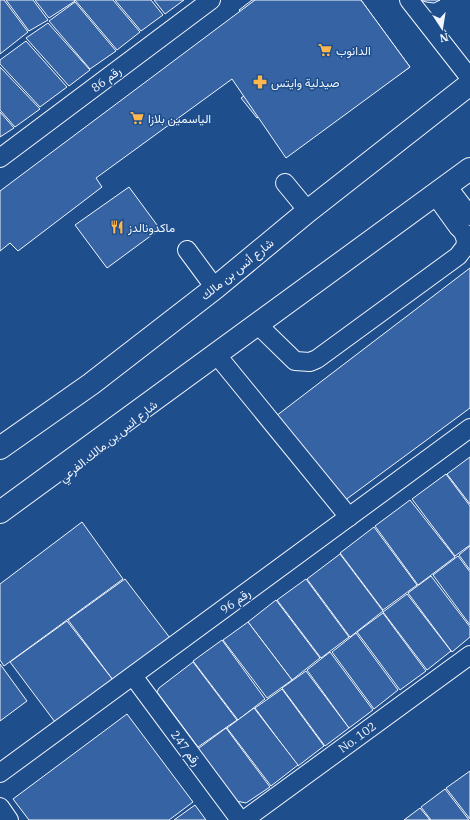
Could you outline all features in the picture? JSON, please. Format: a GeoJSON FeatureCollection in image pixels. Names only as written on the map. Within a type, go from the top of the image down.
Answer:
{"type":"FeatureCollection","features":[{"type":"Feature","properties":{"kind":"main road","name":"شارع أنس بن مالك"},"geometry":{"type":"LineString","coordinates":[[0,448],[91,384],[215,288],[308,211],[470,84]]}},
{"type":"Feature","properties":{"kind":"main road"},"geometry":{"type":"LineString","coordinates":[[0,512],[470,169]]}},
{"type":"Feature","properties":{"kind":"main road","name":"شارع انس بن مالك الفرعي"},"geometry":{"type":"LineString","coordinates":[[0,528],[216,354]]}},
{"type":"Feature","properties":{"kind":"street","name":"رقم 86"},"geometry":{"type":"LineString","coordinates":[[0,158],[212,0]]}},
{"type":"Feature","properties":{"kind":"street"},"geometry":{"type":"LineString","coordinates":[[409,0],[470,78]]}},
{"type":"Feature","properties":{"kind":"street"},"geometry":{"type":"LineString","coordinates":[[285,183],[308,211]]}},
{"type":"Feature","properties":{"kind":"street"},"geometry":{"type":"LineString","coordinates":[[441,190],[470,216]]}},
{"type":"Feature","properties":{"kind":"street"},"geometry":{"type":"LineString","coordinates":[[257,324],[295,361],[310,362],[324,355],[458,256],[465,247],[466,240],[463,232],[458,227],[441,190]]}},
{"type":"Feature","properties":{"kind":"street"},"geometry":{"type":"LineString","coordinates":[[187,250],[215,288]]}},
{"type":"Feature","properties":{"kind":"street"},"geometry":{"type":"LineString","coordinates":[[216,354],[349,517]]}},
{"type":"Feature","properties":{"kind":"street","name":"رقم 96"},"geometry":{"type":"LineString","coordinates":[[0,773],[470,428]]}},
{"type":"Feature","properties":{"kind":"street","name":"No. 102"},"geometry":{"type":"LineString","coordinates":[[244,820],[470,655]]}},
{"type":"Feature","properties":{"kind":"street","name":"رقم 247"},"geometry":{"type":"LineString","coordinates":[[132,676],[240,820]]}},
{"type":"Feature","properties":{"kind":"street"},"geometry":{"type":"LineString","coordinates":[[0,807],[9,820]]}},
{"type":"Feature","properties":{"kind":"building"},"geometry":{"type":"Polygon","coordinates":[[[0,0],[4,0],[28,32],[0,54],[0,0]]]}},
{"type":"Feature","properties":{"kind":"building"},"geometry":{"type":"Polygon","coordinates":[[[6,0],[33,0],[48,20],[29,31],[6,0]]]}},
{"type":"Feature","properties":{"kind":"building"},"geometry":{"type":"Polygon","coordinates":[[[35,0],[74,0],[75,1],[49,18],[35,0]]]}},
{"type":"Feature","properties":{"kind":"building"},"geometry":{"type":"Polygon","coordinates":[[[75,0],[113,0],[140,32],[117,50],[75,0]]]}},
{"type":"Feature","properties":{"kind":"building"},"geometry":{"type":"Polygon","coordinates":[[[115,0],[151,0],[163,15],[141,31],[115,0]]]}},
{"type":"Feature","properties":{"kind":"building"},"geometry":{"type":"Polygon","coordinates":[[[154,0],[184,0],[165,14],[154,0]]]}},
{"type":"Feature","properties":{"kind":"building","name":"الدانوب"},"geometry":{"type":"Polygon","coordinates":[[[252,0],[361,0],[410,67],[317,132],[289,96],[257,118],[241,98],[274,76],[240,32],[251,25],[239,10],[252,0]]]}},
{"type":"Feature","properties":{"kind":"building","name":"الياسمين بلازا"},"geometry":{"type":"Polygon","coordinates":[[[255,0],[361,0],[410,67],[286,158],[232,79],[96,178],[102,187],[18,251],[10,243],[0,251],[0,191],[255,0]]]}},
{"type":"Feature","properties":{"kind":"building"},"geometry":{"type":"Polygon","coordinates":[[[420,0],[440,0],[434,3],[420,0]]]}},
{"type":"Feature","properties":{"kind":"building"},"geometry":{"type":"Polygon","coordinates":[[[75,2],[116,51],[90,69],[49,21],[75,2]]]}},
{"type":"Feature","properties":{"kind":"building"},"geometry":{"type":"Polygon","coordinates":[[[48,23],[90,70],[69,86],[26,38],[48,23]]]}},
{"type":"Feature","properties":{"kind":"building"},"geometry":{"type":"Polygon","coordinates":[[[26,41],[67,87],[40,107],[0,64],[0,60],[26,41]]]}},
{"type":"Feature","properties":{"kind":"building"},"geometry":{"type":"Polygon","coordinates":[[[0,67],[40,109],[15,127],[0,110],[0,67]]]}},
{"type":"Feature","properties":{"kind":"building"},"geometry":{"type":"Polygon","coordinates":[[[0,112],[14,128],[0,137],[0,112]]]}},
{"type":"Feature","properties":{"kind":"building","name":"ماكدونالدز"},"geometry":{"type":"Polygon","coordinates":[[[129,187],[160,229],[107,268],[75,225],[129,187]]]}},
{"type":"Feature","properties":{"kind":"building"},"geometry":{"type":"Polygon","coordinates":[[[470,268],[470,408],[344,501],[276,416],[470,268]]]}},
{"type":"Feature","properties":{"kind":"building"},"geometry":{"type":"Polygon","coordinates":[[[470,457],[470,504],[447,474],[470,457]]]}},
{"type":"Feature","properties":{"kind":"building"},"geometry":{"type":"Polygon","coordinates":[[[446,474],[470,506],[470,545],[455,556],[412,499],[446,474]]]}},
{"type":"Feature","properties":{"kind":"building"},"geometry":{"type":"Polygon","coordinates":[[[410,500],[455,557],[418,585],[375,526],[410,500]]]}},
{"type":"Feature","properties":{"kind":"building"},"geometry":{"type":"Polygon","coordinates":[[[82,522],[123,579],[4,666],[0,660],[0,584],[82,522]]]}},
{"type":"Feature","properties":{"kind":"building"},"geometry":{"type":"Polygon","coordinates":[[[374,527],[417,585],[383,610],[340,553],[374,527]]]}},
{"type":"Feature","properties":{"kind":"building"},"geometry":{"type":"Polygon","coordinates":[[[470,546],[470,570],[459,555],[470,546]]]}},
{"type":"Feature","properties":{"kind":"building"},"geometry":{"type":"Polygon","coordinates":[[[340,554],[383,611],[350,637],[307,579],[340,554]]]}},
{"type":"Feature","properties":{"kind":"building"},"geometry":{"type":"Polygon","coordinates":[[[458,556],[470,572],[470,625],[433,575],[458,556]]]}},
{"type":"Feature","properties":{"kind":"building"},"geometry":{"type":"Polygon","coordinates":[[[431,576],[470,627],[470,637],[452,652],[408,593],[431,576]]]}},
{"type":"Feature","properties":{"kind":"building"},"geometry":{"type":"Polygon","coordinates":[[[125,579],[170,638],[113,680],[68,620],[125,579]]]}},
{"type":"Feature","properties":{"kind":"building"},"geometry":{"type":"Polygon","coordinates":[[[306,579],[349,637],[321,658],[277,600],[306,579]]]}},
{"type":"Feature","properties":{"kind":"building"},"geometry":{"type":"Polygon","coordinates":[[[407,594],[451,651],[427,670],[383,612],[407,594]]]}},
{"type":"Feature","properties":{"kind":"building"},"geometry":{"type":"Polygon","coordinates":[[[276,600],[320,658],[292,680],[248,622],[276,600]]]}},
{"type":"Feature","properties":{"kind":"building"},"geometry":{"type":"Polygon","coordinates":[[[383,613],[426,671],[400,690],[357,632],[383,613]]]}},
{"type":"Feature","properties":{"kind":"building"},"geometry":{"type":"Polygon","coordinates":[[[67,621],[113,680],[55,722],[10,662],[67,621]]]}},
{"type":"Feature","properties":{"kind":"building"},"geometry":{"type":"Polygon","coordinates":[[[248,622],[292,680],[267,698],[223,640],[248,622]]]}},
{"type":"Feature","properties":{"kind":"building"},"geometry":{"type":"Polygon","coordinates":[[[356,633],[398,690],[374,709],[332,652],[356,633]]]}},
{"type":"Feature","properties":{"kind":"building"},"geometry":{"type":"Polygon","coordinates":[[[222,640],[265,699],[238,720],[193,661],[222,640]]]}},
{"type":"Feature","properties":{"kind":"building"},"geometry":{"type":"Polygon","coordinates":[[[330,652],[373,710],[349,728],[307,670],[330,652]]]}},
{"type":"Feature","properties":{"kind":"building"},"geometry":{"type":"Polygon","coordinates":[[[193,662],[237,720],[198,747],[157,692],[159,688],[193,662]]]}},
{"type":"Feature","properties":{"kind":"building"},"geometry":{"type":"Polygon","coordinates":[[[0,664],[27,701],[0,721],[0,664]]]}},
{"type":"Feature","properties":{"kind":"building"},"geometry":{"type":"Polygon","coordinates":[[[306,671],[349,728],[325,746],[282,688],[306,671]]]}},
{"type":"Feature","properties":{"kind":"building"},"geometry":{"type":"Polygon","coordinates":[[[282,689],[324,746],[298,766],[255,708],[282,689]]]}},
{"type":"Feature","properties":{"kind":"building"},"geometry":{"type":"Polygon","coordinates":[[[254,708],[298,765],[271,786],[227,728],[254,708]]]}},
{"type":"Feature","properties":{"kind":"building"},"geometry":{"type":"Polygon","coordinates":[[[127,714],[193,802],[169,820],[29,820],[13,799],[127,714]]]}},
{"type":"Feature","properties":{"kind":"building"},"geometry":{"type":"Polygon","coordinates":[[[226,728],[270,787],[246,803],[236,801],[195,751],[226,728]]]}},
{"type":"Feature","properties":{"kind":"building"},"geometry":{"type":"Polygon","coordinates":[[[470,771],[470,819],[446,788],[470,771]]]}},
{"type":"Feature","properties":{"kind":"building"},"geometry":{"type":"Polygon","coordinates":[[[445,789],[469,820],[431,820],[421,807],[445,789]]]}},
{"type":"Feature","properties":{"kind":"building"},"geometry":{"type":"Polygon","coordinates":[[[195,805],[206,820],[174,820],[195,805]]]}},
{"type":"Feature","properties":{"kind":"building"},"geometry":{"type":"Polygon","coordinates":[[[420,808],[430,820],[404,820],[420,808]]]}},
{"type":"Feature","properties":{"kind":"place","name":"الدانوب"},"geometry":{"type":"Point","coordinates":[325,50]}},
{"type":"Feature","properties":{"kind":"place","name":"صيدلية وايتس"},"geometry":{"type":"Point","coordinates":[260,82]}},
{"type":"Feature","properties":{"kind":"place","name":"الياسمين بلازا"},"geometry":{"type":"Point","coordinates":[137,118]}},
{"type":"Feature","properties":{"kind":"place","name":"ماكدونالدز"},"geometry":{"type":"Point","coordinates":[117,227]}}]}
